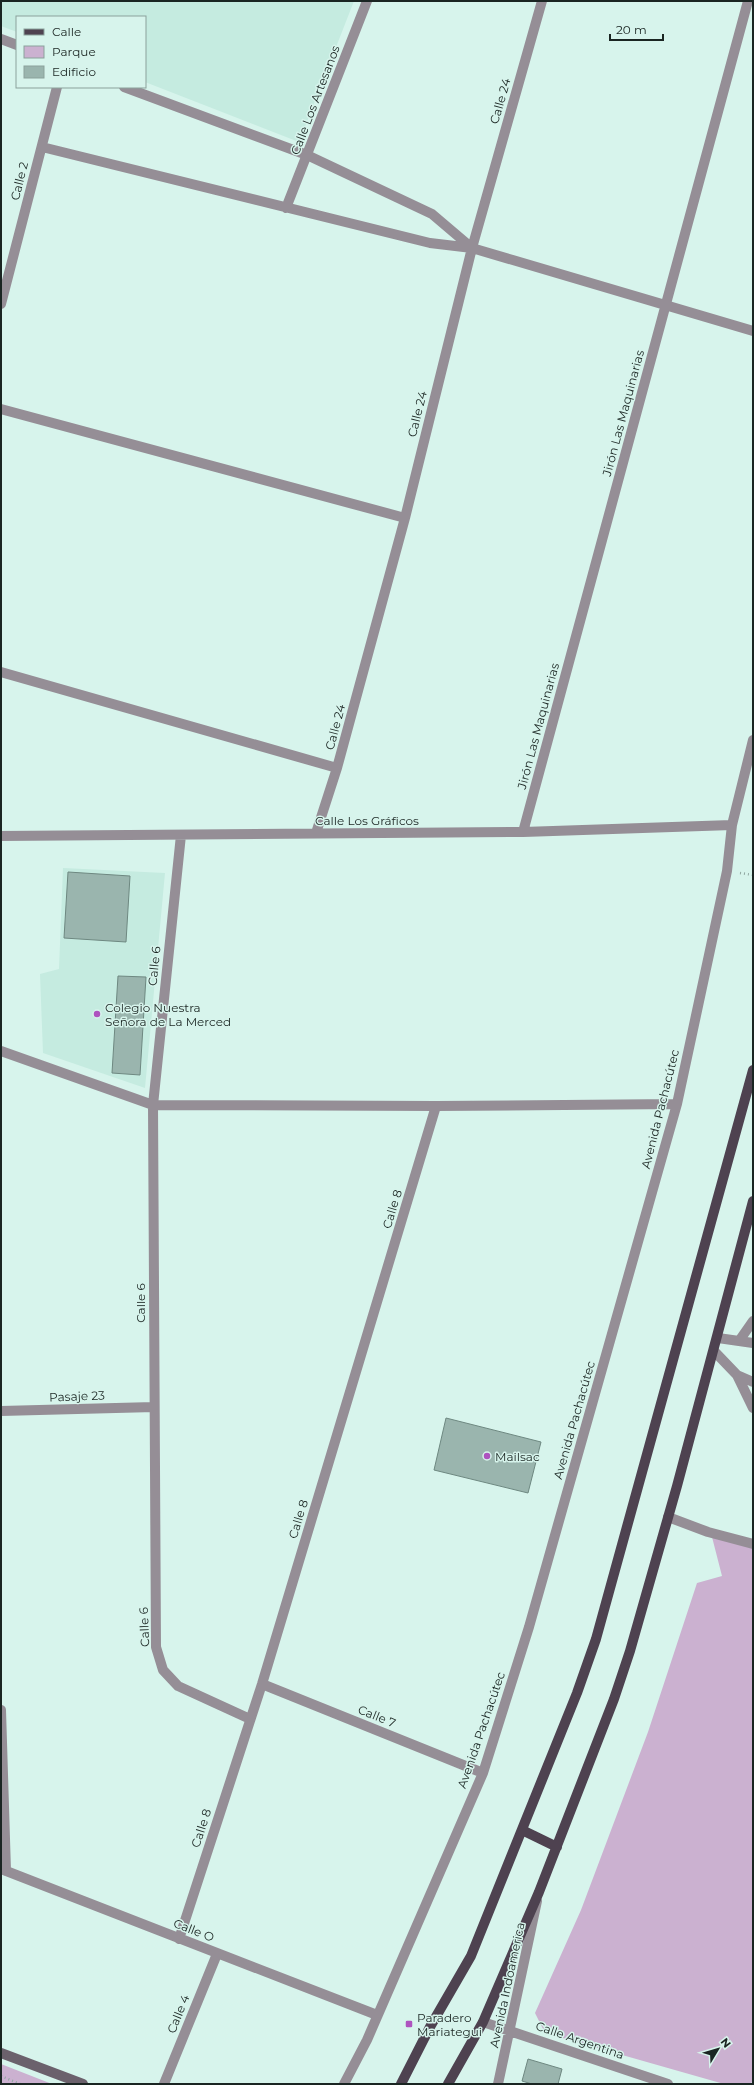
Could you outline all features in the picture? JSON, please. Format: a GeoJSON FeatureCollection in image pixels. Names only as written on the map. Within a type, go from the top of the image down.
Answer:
{"type":"FeatureCollection","features":[{"type":"Feature","properties":{"kind":"main road"},"geometry":{"type":"LineString","coordinates":[[401,2084],[430,2027],[471,1956],[577,1693],[596,1639],[753,1070]]}},
{"type":"Feature","properties":{"kind":"main road"},"geometry":{"type":"LineString","coordinates":[[448,2084],[483,2022],[539,1892],[614,1699],[630,1651],[718,1338],[753,1201]]}},
{"type":"Feature","properties":{"kind":"main road"},"geometry":{"type":"LineString","coordinates":[[522,1830],[557,1847]]}},
{"type":"Feature","properties":{"kind":"street","name":"Calle Los Artesanos"},"geometry":{"type":"LineString","coordinates":[[286,208],[367,1]]}},
{"type":"Feature","properties":{"kind":"street","name":"Calle 24"},"geometry":{"type":"LineString","coordinates":[[316,834],[337,768],[405,518],[472,248],[542,1]]}},
{"type":"Feature","properties":{"kind":"street","name":"Jirón Las Maquinarias"},"geometry":{"type":"LineString","coordinates":[[523,832],[748,1]]}},
{"type":"Feature","properties":{"kind":"street"},"geometry":{"type":"LineString","coordinates":[[1,39],[16,45]]}},
{"type":"Feature","properties":{"kind":"street","name":"Calle 2"},"geometry":{"type":"LineString","coordinates":[[1,304],[57,88]]}},
{"type":"Feature","properties":{"kind":"street"},"geometry":{"type":"LineString","coordinates":[[127,88],[307,156],[432,214],[472,248]]}},
{"type":"Feature","properties":{"kind":"street"},"geometry":{"type":"LineString","coordinates":[[42,147],[430,243],[472,248],[753,331]]}},
{"type":"Feature","properties":{"kind":"street"},"geometry":{"type":"LineString","coordinates":[[1,409],[405,518]]}},
{"type":"Feature","properties":{"kind":"street"},"geometry":{"type":"LineString","coordinates":[[1,672],[337,768]]}},
{"type":"Feature","properties":{"kind":"street","name":"Avenida Pachacútec"},"geometry":{"type":"LineString","coordinates":[[344,2084],[377,2015],[483,1773],[529,1627],[677,1104],[727,871],[732,825],[753,740]]}},
{"type":"Feature","properties":{"kind":"street","name":"Calle Los Gráficos"},"geometry":{"type":"LineString","coordinates":[[1,836],[523,832],[732,825]]}},
{"type":"Feature","properties":{"kind":"street","name":"Calle 6"},"geometry":{"type":"LineString","coordinates":[[180,835],[153,1105],[156,1647],[163,1670],[178,1686],[250,1719]]}},
{"type":"Feature","properties":{"kind":"street"},"geometry":{"type":"LineString","coordinates":[[1,1051],[153,1105],[436,1106],[677,1104]]}},
{"type":"Feature","properties":{"kind":"street","name":"Calle 8"},"geometry":{"type":"LineString","coordinates":[[179,1939],[262,1684],[436,1106]]}},
{"type":"Feature","properties":{"kind":"street"},"geometry":{"type":"LineString","coordinates":[[739,1341],[753,1320]]}},
{"type":"Feature","properties":{"kind":"street"},"geometry":{"type":"LineString","coordinates":[[718,1338],[753,1343]]}},
{"type":"Feature","properties":{"kind":"street"},"geometry":{"type":"LineString","coordinates":[[714,1351],[737,1375],[753,1408]]}},
{"type":"Feature","properties":{"kind":"street"},"geometry":{"type":"LineString","coordinates":[[737,1375],[753,1382]]}},
{"type":"Feature","properties":{"kind":"street","name":"Pasaje 23"},"geometry":{"type":"LineString","coordinates":[[1,1411],[154,1407]]}},
{"type":"Feature","properties":{"kind":"street"},"geometry":{"type":"LineString","coordinates":[[668,1517],[708,1532],[753,1544]]}},
{"type":"Feature","properties":{"kind":"street","name":"Calle 7"},"geometry":{"type":"LineString","coordinates":[[262,1684],[483,1773]]}},
{"type":"Feature","properties":{"kind":"street"},"geometry":{"type":"LineString","coordinates":[[1,1710],[4,1870]]}},
{"type":"Feature","properties":{"kind":"street","name":"Calle O"},"geometry":{"type":"LineString","coordinates":[[4,1870],[377,2015]]}},
{"type":"Feature","properties":{"kind":"street","name":"Avenida Indoamerica"},"geometry":{"type":"LineString","coordinates":[[498,2084],[511,2030],[539,1892]]}},
{"type":"Feature","properties":{"kind":"street","name":"Calle 4"},"geometry":{"type":"LineString","coordinates":[[164,2084],[217,1954]]}},
{"type":"Feature","properties":{"kind":"street","name":"Calle Argentina"},"geometry":{"type":"LineString","coordinates":[[483,2022],[511,2030],[668,2084]]}},
{"type":"Feature","properties":{"kind":"street"},"geometry":{"type":"LineString","coordinates":[[1,2053],[83,2084]]}},
{"type":"Feature","properties":{"kind":"path"},"geometry":{"type":"LineString","coordinates":[[1,2076],[20,2084]]}},
{"type":"Feature","properties":{"kind":"shaded area"},"geometry":{"type":"Polygon","coordinates":[[[1,1],[354,1],[299,142],[146,82],[146,16],[16,16],[16,32],[1,26],[1,1]]]}},
{"type":"Feature","properties":{"kind":"shaded area","name":"Colegio Nuestra Señora de La Merced"},"geometry":{"type":"Polygon","coordinates":[[[63,868],[165,873],[145,1088],[43,1053],[40,974],[59,969],[63,868]]]}},
{"type":"Feature","properties":{"kind":"green space"},"geometry":{"type":"Polygon","coordinates":[[[712,1537],[753,1547],[753,2079],[751,2084],[724,2084],[545,2033],[535,2013],[581,1910],[648,1732],[697,1583],[722,1576],[712,1537]]]}},
{"type":"Feature","properties":{"kind":"green space"},"geometry":{"type":"Polygon","coordinates":[[[1,2064],[52,2084],[1,2084],[1,2064]]]}},
{"type":"Feature","properties":{"kind":"building"},"geometry":{"type":"Polygon","coordinates":[[[68,872],[130,876],[126,942],[64,938],[68,872]]]}},
{"type":"Feature","properties":{"kind":"building"},"geometry":{"type":"Polygon","coordinates":[[[118,976],[146,977],[140,1075],[112,1073],[118,976]]]}},
{"type":"Feature","properties":{"kind":"building","name":"Mailsac"},"geometry":{"type":"Polygon","coordinates":[[[446,1418],[541,1442],[528,1493],[434,1470],[446,1418]]]}},
{"type":"Feature","properties":{"kind":"building"},"geometry":{"type":"Polygon","coordinates":[[[528,2059],[562,2069],[558,2084],[532,2084],[522,2081],[528,2059]]]}},
{"type":"Feature","properties":{"kind":"place","name":"Colegio Nuestra Señora de La Merced"},"geometry":{"type":"Point","coordinates":[97,1014]}},
{"type":"Feature","properties":{"kind":"place","name":"Mailsac"},"geometry":{"type":"Point","coordinates":[487,1456]}},
{"type":"Feature","properties":{"kind":"place","name":"Paradero Mariategui"},"geometry":{"type":"Point","coordinates":[409,2024]}}]}
